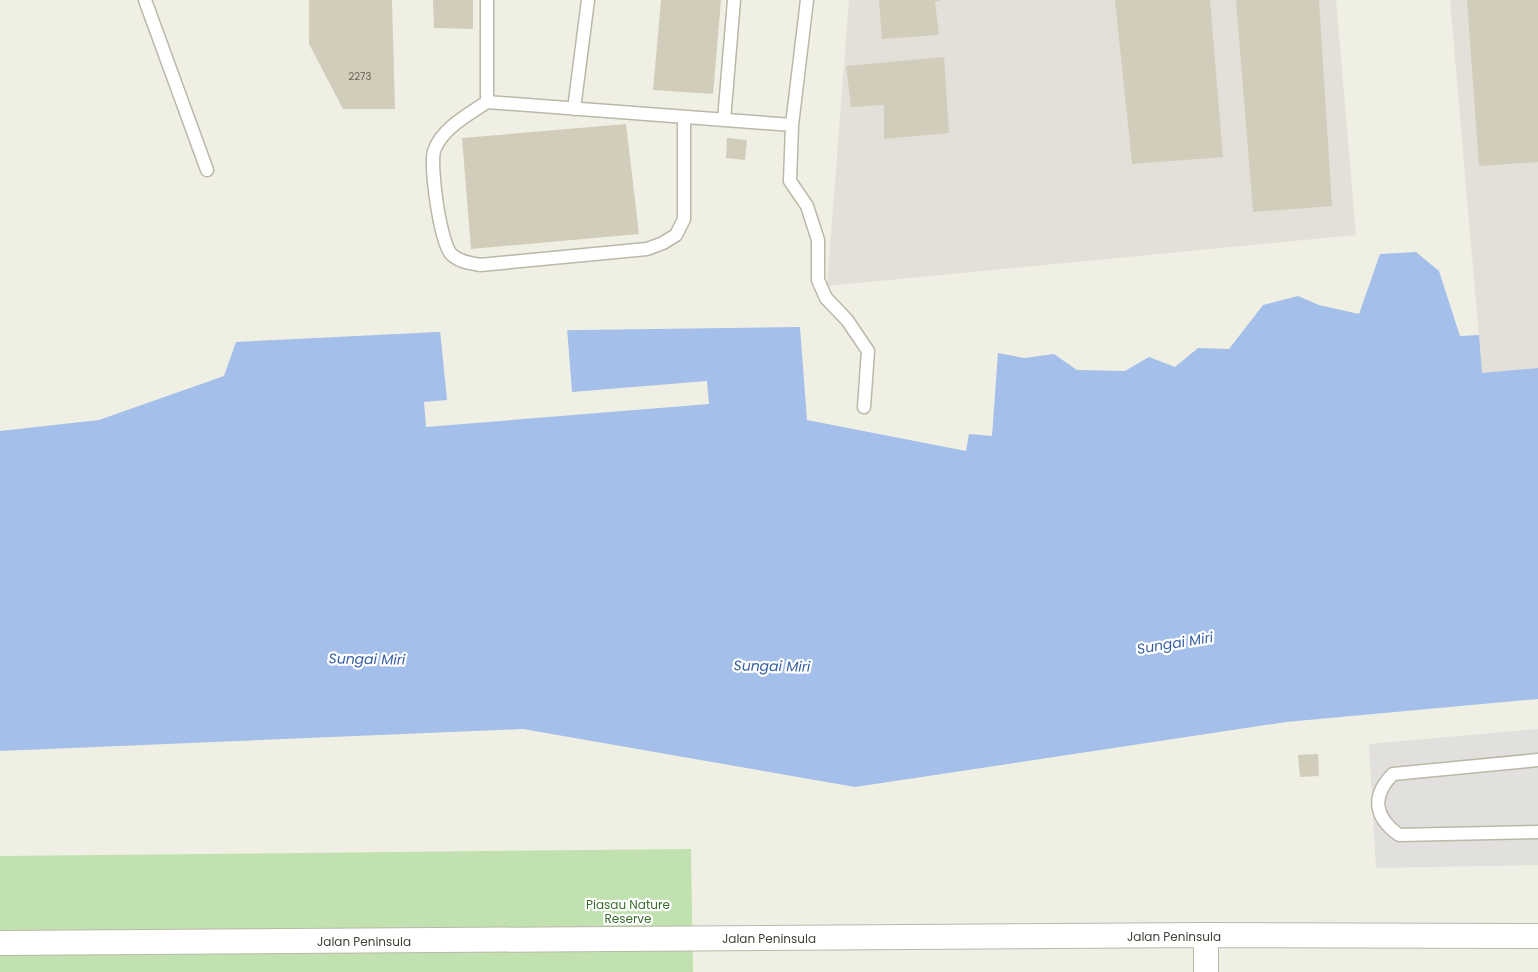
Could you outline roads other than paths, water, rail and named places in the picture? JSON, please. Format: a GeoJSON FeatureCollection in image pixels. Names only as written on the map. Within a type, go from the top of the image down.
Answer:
{"type":"FeatureCollection","features":[{"type":"Feature","properties":{"kind":"street","name":"Jalan Peninsula"},"geometry":{"type":"LineString","coordinates":[[0,943],[1206,935],[1538,936]]}},
{"type":"Feature","properties":{"kind":"street"},"geometry":{"type":"LineString","coordinates":[[1206,935],[1206,972]]}},
{"type":"Feature","properties":{"kind":"lane"},"geometry":{"type":"LineString","coordinates":[[145,0],[207,170]]}},
{"type":"Feature","properties":{"kind":"lane"},"geometry":{"type":"LineString","coordinates":[[487,0],[487,102]]}},
{"type":"Feature","properties":{"kind":"lane"},"geometry":{"type":"LineString","coordinates":[[574,109],[588,0]]}},
{"type":"Feature","properties":{"kind":"lane"},"geometry":{"type":"LineString","coordinates":[[724,120],[734,0]]}},
{"type":"Feature","properties":{"kind":"lane"},"geometry":{"type":"LineString","coordinates":[[808,0],[792,125],[790,181],[807,206],[818,240],[818,280],[826,298],[847,320],[868,351],[864,407]]}},
{"type":"Feature","properties":{"kind":"lane"},"geometry":{"type":"LineString","coordinates":[[684,117],[684,219],[676,235],[647,249],[480,265],[462,262],[451,254],[444,241],[434,181],[434,151],[442,138],[458,121],[487,102],[792,125]]}},
{"type":"Feature","properties":{"kind":"lane"},"geometry":{"type":"LineString","coordinates":[[1538,760],[1393,774],[1382,785],[1378,796],[1380,816],[1388,827],[1399,836],[1538,832]]}},
{"type":"Feature","properties":{"kind":"water","name":"Sungai Miri"},"geometry":{"type":"Polygon","coordinates":[[[1416,252],[1439,271],[1460,336],[1479,335],[1482,373],[1538,368],[1538,699],[1286,722],[855,787],[523,729],[0,751],[0,431],[99,420],[224,376],[236,342],[438,332],[800,327],[807,420],[966,451],[969,434],[992,436],[998,353],[1024,358],[1054,354],[1077,370],[1125,371],[1149,357],[1175,367],[1198,348],[1229,349],[1263,305],[1298,296],[1319,305],[1359,314],[1380,254],[1416,252]]]}},
{"type":"Feature","properties":{"kind":"park label","name":"Piasau Nature Reserve"},"geometry":{"type":"Point","coordinates":[628,911]}}]}
